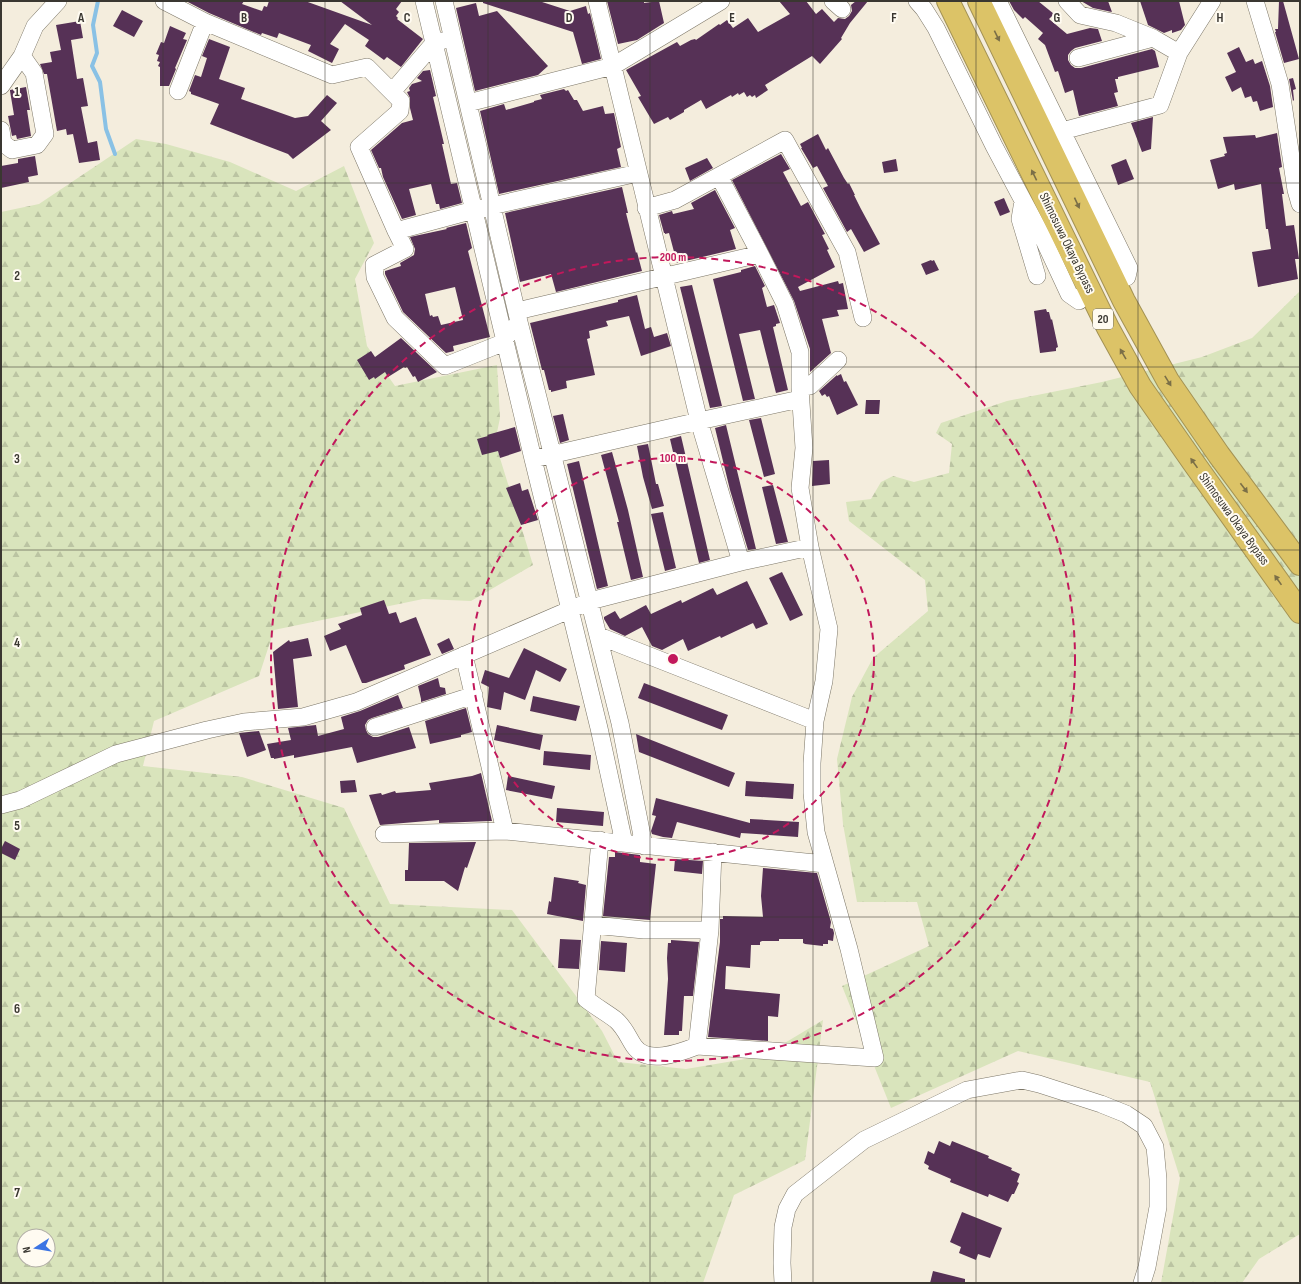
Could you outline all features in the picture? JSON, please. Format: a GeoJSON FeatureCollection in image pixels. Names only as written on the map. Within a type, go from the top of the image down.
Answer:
{"type":"FeatureCollection","features":[{"type":"Feature","properties":{"kind":"highway","name":"Shimosuwa Okaya Bypass"},"geometry":{"type":"LineString","coordinates":[[948,1],[1108,328],[1137,379],[1193,462],[1300,612]]}},
{"type":"Feature","properties":{"kind":"highway","name":"Shimosuwa Okaya Bypass"},"geometry":{"type":"LineString","coordinates":[[995,2],[1124,301],[1168,382],[1219,455],[1300,564]]}},
{"type":"Feature","properties":{"kind":"street"},"geometry":{"type":"LineString","coordinates":[[1,86],[22,56],[35,26],[58,1]]}},
{"type":"Feature","properties":{"kind":"street"},"geometry":{"type":"LineString","coordinates":[[164,1],[205,22],[332,75],[367,67],[401,101],[400,111],[359,147],[405,249],[374,265],[376,277],[395,318],[445,366],[500,344],[505,339],[518,316],[663,277],[760,254]]}},
{"type":"Feature","properties":{"kind":"street"},"geometry":{"type":"LineString","coordinates":[[444,1],[518,316],[620,723],[644,846]]}},
{"type":"Feature","properties":{"kind":"street"},"geometry":{"type":"LineString","coordinates":[[597,1],[698,421],[742,562]]}},
{"type":"Feature","properties":{"kind":"street"},"geometry":{"type":"LineString","coordinates":[[468,103],[613,66],[721,1]]}},
{"type":"Feature","properties":{"kind":"street"},"geometry":{"type":"LineString","coordinates":[[917,1],[924,8],[943,52],[1043,238],[1069,294],[1079,301]]}},
{"type":"Feature","properties":{"kind":"street"},"geometry":{"type":"LineString","coordinates":[[1067,1],[1080,15],[1116,23],[1153,38],[1179,53]]}},
{"type":"Feature","properties":{"kind":"street"},"geometry":{"type":"LineString","coordinates":[[1062,132],[1160,105],[1179,53],[1212,1]]}},
{"type":"Feature","properties":{"kind":"street"},"geometry":{"type":"LineString","coordinates":[[1255,1],[1280,84],[1296,190],[1300,204]]}},
{"type":"Feature","properties":{"kind":"street"},"geometry":{"type":"LineString","coordinates":[[430,2],[434,43],[533,460],[599,728],[624,843]]}},
{"type":"Feature","properties":{"kind":"street"},"geometry":{"type":"LineString","coordinates":[[995,2],[1062,132],[1128,268],[1128,277]]}},
{"type":"Feature","properties":{"kind":"street"},"geometry":{"type":"LineString","coordinates":[[178,91],[205,22]]}},
{"type":"Feature","properties":{"kind":"street"},"geometry":{"type":"LineString","coordinates":[[392,92],[434,43],[453,37]]}},
{"type":"Feature","properties":{"kind":"street"},"geometry":{"type":"LineString","coordinates":[[1078,58],[1153,38]]}},
{"type":"Feature","properties":{"kind":"street"},"geometry":{"type":"LineString","coordinates":[[1,130],[3,143],[12,150],[37,145],[44,134],[34,73],[22,56]]}},
{"type":"Feature","properties":{"kind":"street"},"geometry":{"type":"LineString","coordinates":[[646,208],[675,200],[785,140],[847,252],[863,318]]}},
{"type":"Feature","properties":{"kind":"street"},"geometry":{"type":"LineString","coordinates":[[396,231],[474,210],[638,173]]}},
{"type":"Feature","properties":{"kind":"street"},"geometry":{"type":"LineString","coordinates":[[600,840],[586,999],[617,1021],[628,1034],[634,1046],[641,1053],[654,1056],[682,1052],[697,1046],[875,1058],[849,949],[816,832],[812,793],[812,763],[815,721],[824,681],[829,629],[810,547],[800,488],[804,448],[800,394],[800,352],[785,304],[718,176]]}},
{"type":"Feature","properties":{"kind":"street"},"geometry":{"type":"LineString","coordinates":[[1023,200],[1020,219],[1037,276]]}},
{"type":"Feature","properties":{"kind":"street"},"geometry":{"type":"LineString","coordinates":[[533,460],[698,421],[800,394],[838,360]]}},
{"type":"Feature","properties":{"kind":"street"},"geometry":{"type":"LineString","coordinates":[[1,805],[20,800],[116,754],[244,722],[303,717],[356,702],[590,601],[742,562],[810,547]]}},
{"type":"Feature","properties":{"kind":"street"},"geometry":{"type":"LineString","coordinates":[[599,636],[815,721]]}},
{"type":"Feature","properties":{"kind":"street"},"geometry":{"type":"LineString","coordinates":[[464,655],[505,831]]}},
{"type":"Feature","properties":{"kind":"street"},"geometry":{"type":"LineString","coordinates":[[375,727],[474,696]]}},
{"type":"Feature","properties":{"kind":"street"},"geometry":{"type":"LineString","coordinates":[[599,728],[620,723]]}},
{"type":"Feature","properties":{"kind":"street"},"geometry":{"type":"LineString","coordinates":[[384,834],[505,831],[825,864]]}},
{"type":"Feature","properties":{"kind":"street"},"geometry":{"type":"LineString","coordinates":[[697,1046],[710,930],[714,852]]}},
{"type":"Feature","properties":{"kind":"street"},"geometry":{"type":"LineString","coordinates":[[593,925],[644,930],[710,930]]}},
{"type":"Feature","properties":{"kind":"street"},"geometry":{"type":"LineString","coordinates":[[783,1283],[783,1227],[787,1209],[795,1194],[864,1140],[967,1090],[1022,1080],[1101,1104],[1126,1114],[1144,1126],[1155,1147],[1158,1179],[1158,1208],[1147,1267],[1142,1283]]}},
{"type":"Feature","properties":{"kind":"green space"},"geometry":{"type":"Polygon","coordinates":[[[136,139],[166,144],[230,162],[296,191],[344,166],[374,243],[355,279],[367,346],[395,386],[497,365],[500,418],[495,442],[533,565],[471,601],[423,599],[274,630],[259,676],[154,721],[143,766],[242,777],[344,808],[390,904],[512,910],[602,1031],[618,1062],[686,1069],[763,1056],[823,1020],[805,1160],[734,1195],[703,1283],[1,1283],[1,212],[39,204],[136,139]]]}},
{"type":"Feature","properties":{"kind":"green space"},"geometry":{"type":"Polygon","coordinates":[[[1300,291],[1300,1234],[1259,1259],[1242,1283],[1161,1283],[1180,1178],[1150,1082],[1018,1051],[891,1108],[842,986],[929,946],[917,902],[857,902],[843,824],[837,759],[852,697],[873,658],[928,611],[925,580],[849,521],[846,502],[871,499],[881,482],[893,476],[914,482],[949,473],[952,444],[936,433],[941,423],[1007,401],[1102,382],[1202,357],[1252,338],[1300,291]]]}},
{"type":"Feature","properties":{"kind":"building"},"geometry":{"type":"Polygon","coordinates":[[[186,1],[244,1],[242,4],[262,11],[264,6],[267,7],[269,1],[305,1],[372,25],[340,1],[402,1],[396,9],[399,12],[396,16],[398,18],[397,19],[423,39],[401,67],[387,57],[384,60],[365,46],[369,40],[345,24],[330,44],[339,49],[332,63],[308,51],[311,45],[279,33],[277,38],[262,33],[261,35],[209,13],[186,1]]]}},
{"type":"Feature","properties":{"kind":"building"},"geometry":{"type":"Polygon","coordinates":[[[483,1],[539,1],[570,11],[586,6],[588,14],[590,13],[601,59],[582,64],[573,32],[483,3],[483,1]]]}},
{"type":"Feature","properties":{"kind":"building"},"geometry":{"type":"Polygon","coordinates":[[[607,1],[644,1],[644,3],[659,1],[664,23],[637,40],[618,44],[607,1]]]}},
{"type":"Feature","properties":{"kind":"building"},"geometry":{"type":"Polygon","coordinates":[[[779,1],[806,1],[816,14],[822,9],[834,22],[838,18],[845,19],[849,16],[852,11],[851,5],[856,1],[868,1],[850,23],[841,38],[842,39],[820,64],[812,56],[765,85],[768,90],[756,98],[755,95],[752,97],[750,95],[747,97],[744,92],[739,95],[738,93],[732,97],[731,95],[706,109],[701,100],[670,120],[668,117],[654,124],[638,97],[641,96],[626,70],[677,42],[680,46],[691,40],[696,40],[727,20],[733,28],[748,18],[758,32],[790,14],[779,1]]]}},
{"type":"Feature","properties":{"kind":"building"},"geometry":{"type":"Polygon","coordinates":[[[1009,1],[1038,1],[1054,14],[1049,19],[1067,34],[1090,28],[1098,29],[1102,41],[1075,48],[1068,55],[1068,60],[1075,68],[1081,68],[1152,49],[1155,51],[1159,67],[1118,77],[1118,79],[1115,79],[1118,92],[1114,93],[1118,106],[1079,116],[1073,90],[1065,93],[1058,71],[1055,72],[1045,45],[1038,39],[1043,33],[1025,17],[1023,19],[1014,10],[1009,1]]]}},
{"type":"Feature","properties":{"kind":"building"},"geometry":{"type":"Polygon","coordinates":[[[1081,1],[1108,1],[1112,12],[1093,8],[1081,1]]]}},
{"type":"Feature","properties":{"kind":"building"},"geometry":{"type":"Polygon","coordinates":[[[1140,1],[1179,1],[1185,25],[1181,30],[1172,33],[1172,30],[1164,33],[1148,25],[1140,1]]]}},
{"type":"Feature","properties":{"kind":"building"},"geometry":{"type":"Polygon","coordinates":[[[1279,1],[1283,1],[1299,59],[1284,63],[1275,32],[1275,29],[1278,29],[1279,1]]]}},
{"type":"Feature","properties":{"kind":"building"},"geometry":{"type":"Polygon","coordinates":[[[476,3],[479,16],[497,11],[548,66],[538,75],[475,91],[456,8],[476,3]]]}},
{"type":"Feature","properties":{"kind":"building"},"geometry":{"type":"Polygon","coordinates":[[[122,10],[143,21],[134,37],[113,26],[122,10]]]}},
{"type":"Feature","properties":{"kind":"building"},"geometry":{"type":"Polygon","coordinates":[[[80,21],[83,38],[71,40],[77,79],[83,78],[88,106],[81,107],[88,143],[97,141],[100,160],[79,163],[73,134],[67,135],[66,129],[57,131],[47,74],[44,74],[40,64],[52,62],[50,52],[61,50],[56,25],[80,21]]]}},
{"type":"Feature","properties":{"kind":"building"},"geometry":{"type":"Polygon","coordinates":[[[170,26],[186,33],[183,39],[187,40],[169,86],[160,86],[160,67],[158,66],[160,62],[157,61],[159,55],[156,54],[161,42],[164,43],[170,26]]]}},
{"type":"Feature","properties":{"kind":"building"},"geometry":{"type":"Polygon","coordinates":[[[209,39],[230,47],[219,79],[245,88],[241,99],[295,118],[308,116],[327,95],[337,103],[321,121],[331,130],[293,159],[288,154],[210,124],[219,104],[191,94],[189,91],[195,75],[201,77],[207,58],[202,56],[209,39]]]}},
{"type":"Feature","properties":{"kind":"building"},"geometry":{"type":"Polygon","coordinates":[[[1239,47],[1246,62],[1253,59],[1255,64],[1262,61],[1270,86],[1273,107],[1260,111],[1257,101],[1253,102],[1251,96],[1245,98],[1241,87],[1232,92],[1225,77],[1236,72],[1227,53],[1239,47]]]}},
{"type":"Feature","properties":{"kind":"building"},"geometry":{"type":"Polygon","coordinates":[[[430,70],[436,96],[433,97],[444,144],[442,144],[451,184],[457,183],[462,203],[440,209],[439,204],[436,204],[431,184],[409,189],[416,215],[402,219],[383,177],[381,168],[379,168],[371,150],[402,123],[413,120],[410,108],[410,98],[407,92],[410,91],[409,88],[412,84],[422,81],[417,78],[423,71],[430,70]]]}},
{"type":"Feature","properties":{"kind":"building"},"geometry":{"type":"Polygon","coordinates":[[[1293,78],[1296,89],[1293,90],[1293,101],[1289,79],[1293,78]]]}},
{"type":"Feature","properties":{"kind":"building"},"geometry":{"type":"Polygon","coordinates":[[[26,87],[30,110],[27,110],[31,136],[17,139],[16,135],[12,136],[8,116],[14,115],[10,90],[26,87]]]}},
{"type":"Feature","properties":{"kind":"building"},"geometry":{"type":"Polygon","coordinates":[[[564,89],[566,91],[568,90],[574,100],[577,100],[583,111],[603,106],[605,114],[614,113],[621,147],[617,149],[621,167],[499,194],[480,111],[504,104],[506,110],[542,99],[540,95],[564,89]]]}},
{"type":"Feature","properties":{"kind":"building"},"geometry":{"type":"Polygon","coordinates":[[[1153,117],[1151,149],[1142,152],[1131,123],[1153,117]]]}},
{"type":"Feature","properties":{"kind":"building"},"geometry":{"type":"Polygon","coordinates":[[[1277,133],[1282,167],[1279,168],[1284,194],[1282,194],[1286,226],[1294,225],[1299,259],[1295,259],[1298,279],[1258,287],[1252,252],[1271,249],[1268,229],[1266,229],[1261,184],[1235,190],[1234,184],[1218,189],[1210,160],[1225,156],[1224,154],[1227,153],[1223,137],[1255,135],[1256,138],[1277,133]]]}},
{"type":"Feature","properties":{"kind":"building"},"geometry":{"type":"Polygon","coordinates":[[[818,134],[826,150],[828,148],[844,178],[848,184],[849,183],[880,244],[864,252],[851,229],[847,232],[823,188],[828,186],[817,166],[813,168],[801,148],[800,144],[818,134]]]}},
{"type":"Feature","properties":{"kind":"building"},"geometry":{"type":"Polygon","coordinates":[[[781,154],[790,169],[783,172],[801,206],[808,202],[825,234],[822,235],[829,249],[827,250],[835,267],[798,287],[800,291],[838,281],[839,284],[843,283],[848,309],[837,310],[839,316],[822,319],[831,353],[810,372],[810,349],[794,301],[732,180],[781,154]]]}},
{"type":"Feature","properties":{"kind":"building"},"geometry":{"type":"Polygon","coordinates":[[[35,156],[38,175],[28,177],[29,182],[1,188],[1,166],[18,163],[18,159],[35,156]]]}},
{"type":"Feature","properties":{"kind":"building"},"geometry":{"type":"Polygon","coordinates":[[[707,158],[713,168],[690,181],[685,168],[707,158]]]}},
{"type":"Feature","properties":{"kind":"building"},"geometry":{"type":"Polygon","coordinates":[[[896,159],[898,171],[884,173],[882,162],[896,159]]]}},
{"type":"Feature","properties":{"kind":"building"},"geometry":{"type":"Polygon","coordinates":[[[1126,159],[1134,179],[1118,185],[1111,165],[1126,159]]]}},
{"type":"Feature","properties":{"kind":"building"},"geometry":{"type":"Polygon","coordinates":[[[622,187],[628,213],[626,213],[642,271],[556,292],[551,274],[520,282],[505,213],[622,187]]]}},
{"type":"Feature","properties":{"kind":"building"},"geometry":{"type":"Polygon","coordinates":[[[715,190],[735,228],[730,230],[736,249],[677,263],[669,233],[664,233],[659,215],[672,211],[673,214],[694,209],[691,203],[715,190]]]}},
{"type":"Feature","properties":{"kind":"building"},"geometry":{"type":"Polygon","coordinates":[[[1004,198],[1010,212],[1000,216],[994,202],[1004,198]]]}},
{"type":"Feature","properties":{"kind":"building"},"geometry":{"type":"Polygon","coordinates":[[[466,223],[472,248],[468,251],[490,337],[453,346],[454,351],[446,353],[403,312],[385,274],[385,271],[401,266],[400,263],[414,255],[415,249],[410,237],[447,229],[446,228],[466,223]],[[455,287],[425,294],[430,316],[438,316],[441,325],[463,320],[455,287]]]}},
{"type":"Feature","properties":{"kind":"building"},"geometry":{"type":"Polygon","coordinates":[[[934,260],[939,270],[926,275],[921,264],[934,260]]]}},
{"type":"Feature","properties":{"kind":"building"},"geometry":{"type":"Polygon","coordinates":[[[755,266],[765,286],[762,288],[767,307],[774,305],[780,323],[773,327],[788,390],[776,393],[760,330],[739,334],[755,399],[743,401],[713,279],[741,272],[741,270],[755,266]]]}},
{"type":"Feature","properties":{"kind":"building"},"geometry":{"type":"Polygon","coordinates":[[[692,285],[722,406],[710,408],[680,287],[692,285]]]}},
{"type":"Feature","properties":{"kind":"building"},"geometry":{"type":"Polygon","coordinates":[[[637,295],[645,329],[651,327],[654,337],[667,333],[671,346],[641,356],[629,316],[606,321],[608,326],[589,331],[590,338],[587,339],[595,375],[566,381],[567,388],[551,392],[551,390],[549,390],[544,370],[542,370],[530,323],[618,302],[618,300],[637,295]]]}},
{"type":"Feature","properties":{"kind":"building"},"geometry":{"type":"Polygon","coordinates":[[[1046,309],[1047,312],[1049,312],[1051,320],[1052,319],[1058,347],[1056,348],[1056,351],[1040,353],[1034,311],[1046,309]]]}},
{"type":"Feature","properties":{"kind":"building"},"geometry":{"type":"Polygon","coordinates":[[[401,338],[437,372],[418,382],[407,367],[404,367],[388,377],[385,372],[375,379],[374,377],[369,380],[357,360],[371,351],[375,357],[401,338]]]}},
{"type":"Feature","properties":{"kind":"building"},"geometry":{"type":"Polygon","coordinates":[[[841,374],[844,382],[846,381],[858,405],[837,415],[829,396],[827,397],[825,394],[822,396],[819,391],[837,375],[841,374]]]}},
{"type":"Feature","properties":{"kind":"building"},"geometry":{"type":"Polygon","coordinates":[[[866,400],[880,400],[879,414],[865,414],[866,400]]]}},
{"type":"Feature","properties":{"kind":"building"},"geometry":{"type":"Polygon","coordinates":[[[563,414],[569,440],[560,443],[553,416],[563,414]]]}},
{"type":"Feature","properties":{"kind":"building"},"geometry":{"type":"Polygon","coordinates":[[[761,418],[775,474],[764,477],[749,420],[761,418]]]}},
{"type":"Feature","properties":{"kind":"building"},"geometry":{"type":"Polygon","coordinates":[[[726,425],[756,549],[748,550],[730,490],[715,428],[726,425]]]}},
{"type":"Feature","properties":{"kind":"building"},"geometry":{"type":"Polygon","coordinates":[[[515,427],[521,451],[500,458],[498,451],[482,455],[477,439],[515,427]]]}},
{"type":"Feature","properties":{"kind":"building"},"geometry":{"type":"Polygon","coordinates":[[[681,436],[710,560],[699,563],[670,439],[681,436]]]}},
{"type":"Feature","properties":{"kind":"building"},"geometry":{"type":"Polygon","coordinates":[[[648,444],[656,484],[658,484],[664,506],[652,509],[643,477],[637,446],[648,444]]]}},
{"type":"Feature","properties":{"kind":"building"},"geometry":{"type":"Polygon","coordinates":[[[612,452],[628,510],[643,577],[631,580],[617,522],[619,522],[601,455],[612,452]]]}},
{"type":"Feature","properties":{"kind":"building"},"geometry":{"type":"Polygon","coordinates":[[[829,460],[830,484],[812,486],[813,461],[829,460]]]}},
{"type":"Feature","properties":{"kind":"building"},"geometry":{"type":"Polygon","coordinates":[[[579,461],[608,586],[597,589],[567,464],[579,461]]]}},
{"type":"Feature","properties":{"kind":"building"},"geometry":{"type":"Polygon","coordinates":[[[520,483],[522,491],[528,489],[538,520],[521,525],[506,488],[520,483]]]}},
{"type":"Feature","properties":{"kind":"building"},"geometry":{"type":"Polygon","coordinates":[[[773,485],[788,542],[776,544],[762,487],[773,485]]]}},
{"type":"Feature","properties":{"kind":"building"},"geometry":{"type":"Polygon","coordinates":[[[663,512],[676,568],[665,571],[651,514],[663,512]]]}},
{"type":"Feature","properties":{"kind":"building"},"geometry":{"type":"Polygon","coordinates":[[[782,572],[803,615],[790,621],[769,578],[782,572]]]}},
{"type":"Feature","properties":{"kind":"building"},"geometry":{"type":"Polygon","coordinates":[[[747,581],[768,624],[756,629],[753,623],[688,651],[683,639],[662,650],[652,646],[642,627],[625,636],[610,629],[604,619],[604,617],[615,611],[620,619],[646,605],[651,614],[681,600],[682,603],[713,588],[717,595],[747,581]]]}},
{"type":"Feature","properties":{"kind":"building"},"geometry":{"type":"Polygon","coordinates":[[[384,600],[389,614],[396,612],[400,623],[416,617],[431,655],[404,665],[405,669],[366,683],[362,683],[346,645],[330,651],[324,636],[341,629],[338,624],[362,615],[360,608],[384,600]]]}},
{"type":"Feature","properties":{"kind":"building"},"geometry":{"type":"Polygon","coordinates":[[[308,638],[312,656],[293,659],[298,707],[278,709],[273,652],[289,640],[290,642],[308,638]]]}},
{"type":"Feature","properties":{"kind":"building"},"geometry":{"type":"Polygon","coordinates":[[[449,638],[454,649],[442,654],[437,644],[449,638]]]}},
{"type":"Feature","properties":{"kind":"building"},"geometry":{"type":"Polygon","coordinates":[[[524,648],[567,669],[560,682],[536,670],[525,700],[504,692],[501,710],[487,707],[489,687],[481,683],[485,670],[509,678],[524,648]]]}},
{"type":"Feature","properties":{"kind":"building"},"geometry":{"type":"Polygon","coordinates":[[[438,678],[440,687],[445,688],[446,694],[421,702],[418,686],[438,678]]]}},
{"type":"Feature","properties":{"kind":"building"},"geometry":{"type":"Polygon","coordinates":[[[644,683],[728,715],[722,730],[638,698],[644,683]]]}},
{"type":"Feature","properties":{"kind":"building"},"geometry":{"type":"Polygon","coordinates":[[[398,695],[403,708],[368,720],[365,725],[366,730],[368,734],[373,737],[378,737],[409,727],[416,748],[357,763],[352,747],[294,758],[294,755],[274,759],[271,758],[267,744],[291,740],[288,728],[316,725],[318,736],[344,729],[341,717],[360,711],[398,695]]]}},
{"type":"Feature","properties":{"kind":"building"},"geometry":{"type":"Polygon","coordinates":[[[533,696],[580,706],[576,721],[530,711],[533,696]]]}},
{"type":"Feature","properties":{"kind":"building"},"geometry":{"type":"Polygon","coordinates":[[[466,708],[472,732],[461,735],[461,737],[430,744],[425,721],[466,708]]]}},
{"type":"Feature","properties":{"kind":"building"},"geometry":{"type":"Polygon","coordinates":[[[497,725],[543,735],[540,750],[494,740],[497,725]]]}},
{"type":"Feature","properties":{"kind":"building"},"geometry":{"type":"Polygon","coordinates":[[[259,731],[266,750],[247,757],[239,733],[259,731]]]}},
{"type":"Feature","properties":{"kind":"building"},"geometry":{"type":"Polygon","coordinates":[[[636,734],[735,773],[729,787],[639,752],[636,734]]]}},
{"type":"Feature","properties":{"kind":"building"},"geometry":{"type":"Polygon","coordinates":[[[544,751],[591,755],[590,770],[543,765],[544,751]]]}},
{"type":"Feature","properties":{"kind":"building"},"geometry":{"type":"Polygon","coordinates":[[[481,773],[492,821],[439,823],[439,820],[380,825],[369,795],[381,793],[382,795],[395,791],[396,793],[431,790],[429,783],[472,776],[481,773]]]}},
{"type":"Feature","properties":{"kind":"building"},"geometry":{"type":"Polygon","coordinates":[[[508,776],[555,786],[552,799],[506,790],[508,776]]]}},
{"type":"Feature","properties":{"kind":"building"},"geometry":{"type":"Polygon","coordinates":[[[355,780],[357,792],[341,793],[340,781],[355,780]]]}},
{"type":"Feature","properties":{"kind":"building"},"geometry":{"type":"Polygon","coordinates":[[[746,781],[794,784],[793,799],[745,796],[746,781]]]}},
{"type":"Feature","properties":{"kind":"building"},"geometry":{"type":"Polygon","coordinates":[[[656,798],[750,823],[750,819],[799,822],[798,837],[741,833],[740,838],[677,822],[672,838],[652,834],[651,831],[656,816],[652,815],[656,798]]]}},
{"type":"Feature","properties":{"kind":"building"},"geometry":{"type":"Polygon","coordinates":[[[557,808],[604,812],[603,826],[556,822],[557,808]]]}},
{"type":"Feature","properties":{"kind":"building"},"geometry":{"type":"Polygon","coordinates":[[[5,841],[20,849],[15,860],[1,853],[1,849],[5,841]]]}},
{"type":"Feature","properties":{"kind":"building"},"geometry":{"type":"Polygon","coordinates":[[[476,842],[467,868],[465,867],[458,891],[444,881],[405,881],[405,870],[408,870],[409,843],[476,842]]]}},
{"type":"Feature","properties":{"kind":"building"},"geometry":{"type":"Polygon","coordinates":[[[615,852],[640,855],[640,862],[656,864],[650,920],[603,916],[609,857],[615,857],[615,852]]]}},
{"type":"Feature","properties":{"kind":"building"},"geometry":{"type":"Polygon","coordinates":[[[675,859],[703,861],[702,874],[674,871],[675,859]]]}},
{"type":"Feature","properties":{"kind":"building"},"geometry":{"type":"Polygon","coordinates":[[[763,868],[817,873],[831,922],[830,928],[833,929],[834,933],[833,941],[828,940],[828,944],[823,944],[823,946],[805,944],[803,943],[803,939],[779,939],[779,941],[762,941],[760,942],[760,945],[751,945],[750,968],[726,966],[725,989],[780,994],[778,1017],[768,1016],[768,1041],[708,1037],[720,942],[720,919],[723,919],[723,916],[763,917],[761,896],[763,868]]]}},
{"type":"Feature","properties":{"kind":"building"},"geometry":{"type":"Polygon","coordinates":[[[554,877],[579,881],[578,883],[586,885],[583,921],[547,914],[549,901],[551,902],[554,877]]]}},
{"type":"Feature","properties":{"kind":"building"},"geometry":{"type":"Polygon","coordinates":[[[560,939],[581,940],[579,969],[558,968],[560,939]]]}},
{"type":"Feature","properties":{"kind":"building"},"geometry":{"type":"Polygon","coordinates":[[[671,940],[699,942],[693,996],[684,996],[682,1031],[679,1031],[679,1035],[664,1035],[668,979],[668,943],[671,943],[671,940]]]}},
{"type":"Feature","properties":{"kind":"building"},"geometry":{"type":"Polygon","coordinates":[[[601,941],[627,943],[625,972],[599,970],[601,941]]]}},
{"type":"Feature","properties":{"kind":"building"},"geometry":{"type":"Polygon","coordinates":[[[939,1141],[950,1146],[952,1141],[989,1156],[988,1158],[1012,1168],[1011,1170],[1020,1174],[1017,1182],[1019,1183],[1008,1202],[989,1194],[988,1197],[950,1182],[951,1179],[928,1169],[929,1166],[924,1163],[928,1151],[934,1154],[939,1141]]]}},
{"type":"Feature","properties":{"kind":"building"},"geometry":{"type":"Polygon","coordinates":[[[962,1212],[1002,1228],[990,1258],[978,1254],[976,1260],[959,1253],[961,1247],[950,1242],[962,1212]]]}},
{"type":"Feature","properties":{"kind":"building"},"geometry":{"type":"Polygon","coordinates":[[[933,1271],[965,1279],[965,1283],[930,1283],[933,1271]]]}},
{"type":"Feature","properties":{"kind":"waterway"},"geometry":{"type":"LineString","coordinates":[[98,1],[93,25],[97,53],[92,66],[100,82],[106,129],[115,154]]}}]}
